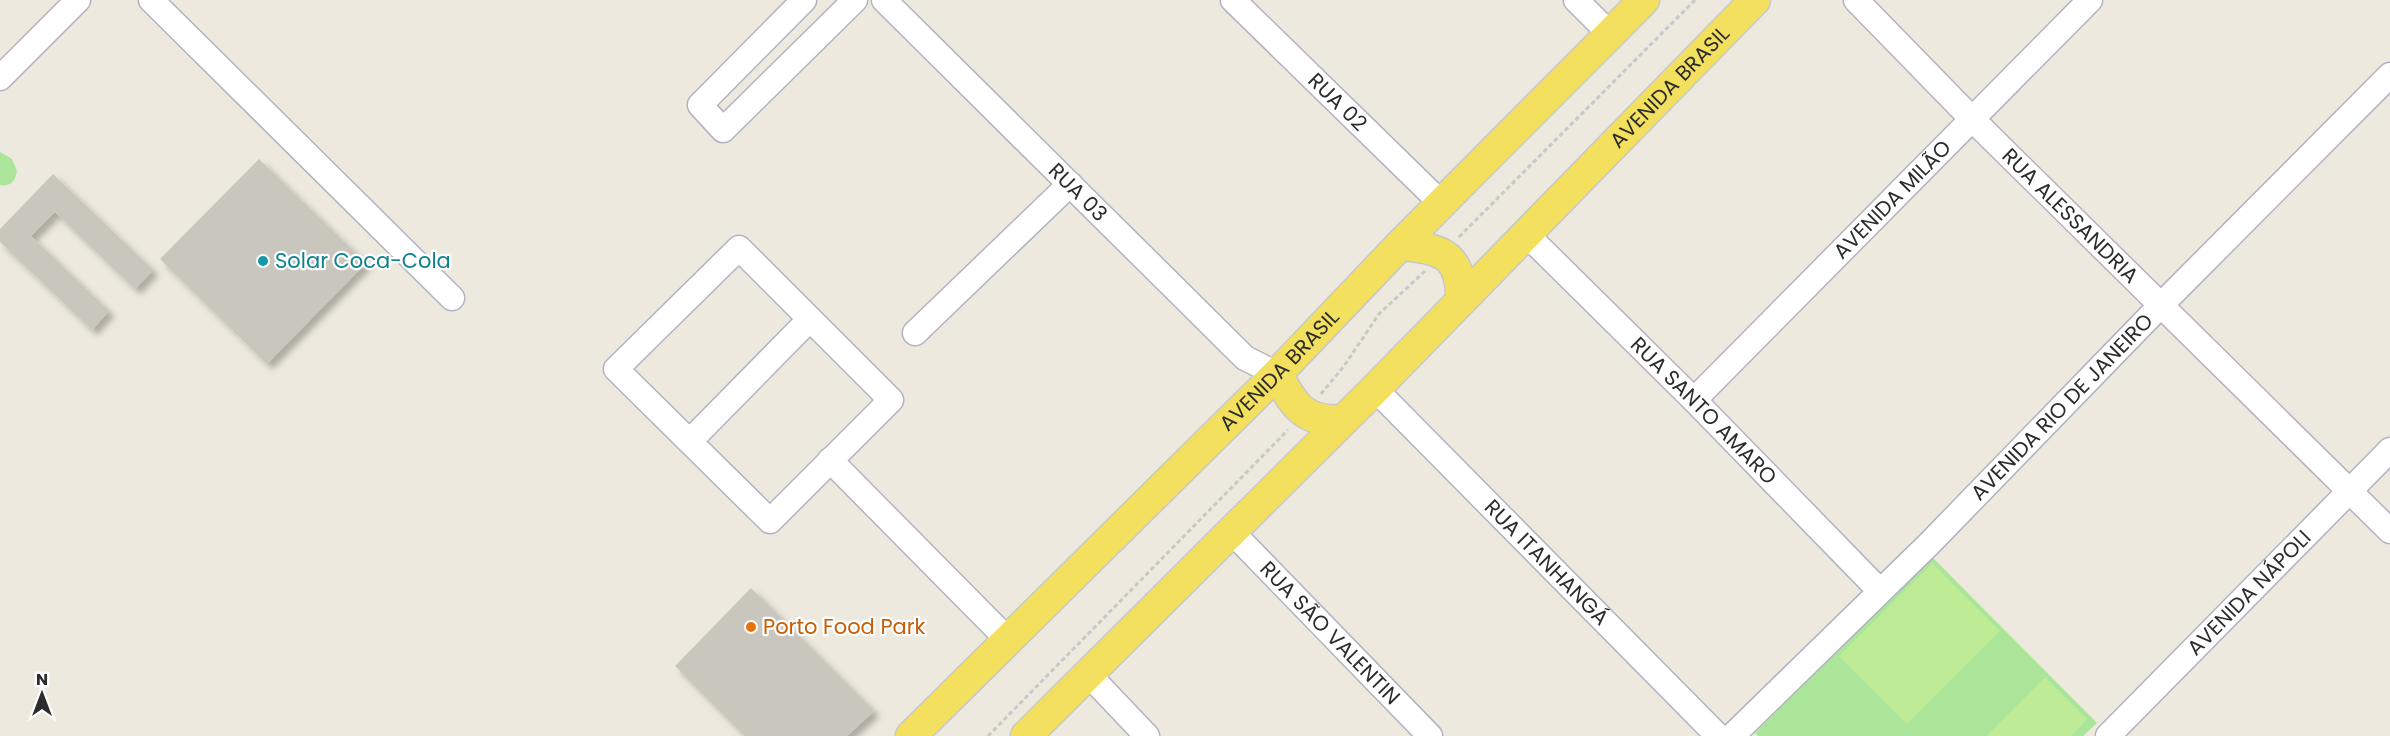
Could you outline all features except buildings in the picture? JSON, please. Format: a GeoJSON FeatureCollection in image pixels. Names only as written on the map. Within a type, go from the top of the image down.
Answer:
{"type":"FeatureCollection","features":[{"type":"Feature","properties":{"kind":"main road","name":"AVENIDA BRASIL"},"geometry":{"type":"LineString","coordinates":[[911,736],[1277,374],[1400,245],[1644,0]]}},
{"type":"Feature","properties":{"kind":"main road","name":"AVENIDA BRASIL"},"geometry":{"type":"LineString","coordinates":[[1026,736],[1341,420],[1375,389],[1461,298],[1755,0]]}},
{"type":"Feature","properties":{"kind":"main road"},"geometry":{"type":"LineString","coordinates":[[1400,245],[1427,247],[1450,259],[1457,269],[1461,283],[1461,298]]}},
{"type":"Feature","properties":{"kind":"main road"},"geometry":{"type":"LineString","coordinates":[[1277,374],[1292,400],[1314,419],[1341,420]]}},
{"type":"Feature","properties":{"kind":"street"},"geometry":{"type":"LineString","coordinates":[[0,78],[78,0]]}},
{"type":"Feature","properties":{"kind":"street"},"geometry":{"type":"LineString","coordinates":[[151,0],[452,298]]}},
{"type":"Feature","properties":{"kind":"street"},"geometry":{"type":"LineString","coordinates":[[804,0],[699,105],[723,130],[855,0]]}},
{"type":"Feature","properties":{"kind":"street","name":"RUA 03"},"geometry":{"type":"LineString","coordinates":[[884,0],[1245,358],[1277,374]]}},
{"type":"Feature","properties":{"kind":"street","name":"RUA 02"},"geometry":{"type":"LineString","coordinates":[[1233,0],[1442,204]]}},
{"type":"Feature","properties":{"kind":"street"},"geometry":{"type":"LineString","coordinates":[[1576,0],[1610,34]]}},
{"type":"Feature","properties":{"kind":"street","name":"RUA ALESSANDRIA"},"geometry":{"type":"LineString","coordinates":[[1856,0],[2160,306],[2390,531]]}},
{"type":"Feature","properties":{"kind":"street","name":"AVENIDA MILÃO"},"geometry":{"type":"LineString","coordinates":[[1694,400],[2090,0]]}},
{"type":"Feature","properties":{"kind":"street","name":"AVENIDA RIO DE JANEIRO"},"geometry":{"type":"LineString","coordinates":[[1732,736],[1879,590],[1929,544],[2160,306],[2390,75]]}},
{"type":"Feature","properties":{"kind":"street"},"geometry":{"type":"LineString","coordinates":[[915,333],[1070,184]]}},
{"type":"Feature","properties":{"kind":"street","name":"RUA SANTO AMARO"},"geometry":{"type":"LineString","coordinates":[[1525,233],[1694,400],[1879,590]]}},
{"type":"Feature","properties":{"kind":"street"},"geometry":{"type":"LineString","coordinates":[[739,248],[891,400],[770,521],[690,441],[616,369],[739,248]]}},
{"type":"Feature","properties":{"kind":"street"},"geometry":{"type":"LineString","coordinates":[[690,441],[810,319]]}},
{"type":"Feature","properties":{"kind":"street","name":"RUA ITANHANGÁ"},"geometry":{"type":"LineString","coordinates":[[1375,389],[1718,736]]}},
{"type":"Feature","properties":{"kind":"street","name":"AVENIDA NÁPOLI"},"geometry":{"type":"LineString","coordinates":[[2108,736],[2390,450]]}},
{"type":"Feature","properties":{"kind":"street"},"geometry":{"type":"LineString","coordinates":[[830,460],[1007,639]]}},
{"type":"Feature","properties":{"kind":"street","name":"RUA SÃO VALENTIN"},"geometry":{"type":"LineString","coordinates":[[1231,531],[1430,736]]}},
{"type":"Feature","properties":{"kind":"street"},"geometry":{"type":"LineString","coordinates":[[1088,674],[1147,736]]}},
{"type":"Feature","properties":{"kind":"path"},"geometry":{"type":"LineString","coordinates":[[988,736],[1305,412],[1344,366],[1379,314],[1443,254],[1695,0]]}},
{"type":"Feature","properties":{"kind":"green space"},"geometry":{"type":"Polygon","coordinates":[[[0,152],[12,159],[17,171],[14,180],[7,185],[0,185],[0,152]]]}},
{"type":"Feature","properties":{"kind":"green space"},"geometry":{"type":"Polygon","coordinates":[[[1930,555],[2097,723],[2083,736],[1758,736],[1755,733],[1930,555]]]}},
{"type":"Feature","properties":{"kind":"green space"},"geometry":{"type":"Polygon","coordinates":[[[1932,563],[2000,631],[1907,724],[1839,656],[1932,563]]]}},
{"type":"Feature","properties":{"kind":"green space"},"geometry":{"type":"Polygon","coordinates":[[[2045,677],[2087,719],[2071,736],[1986,736],[2045,677]]]}},
{"type":"Feature","properties":{"kind":"place","name":"Solar Coca-Cola"},"geometry":{"type":"Point","coordinates":[263,261]}},
{"type":"Feature","properties":{"kind":"place","name":"Porto Food Park"},"geometry":{"type":"Point","coordinates":[751,627]}}]}
